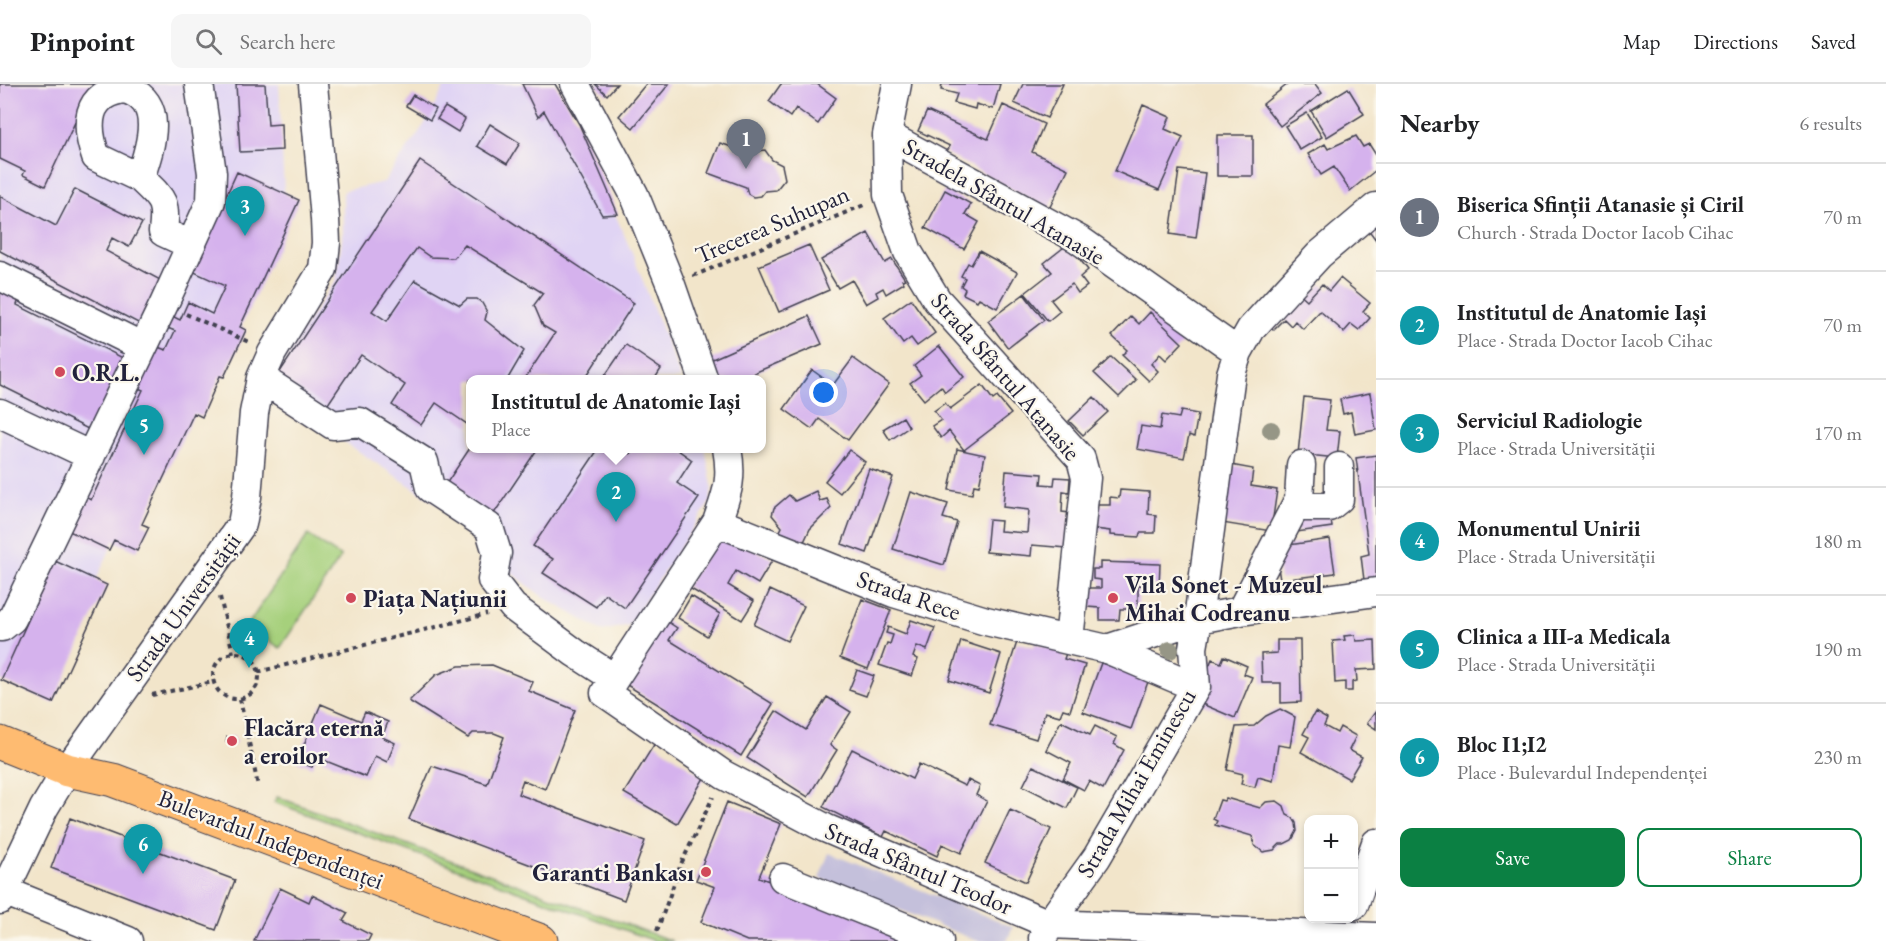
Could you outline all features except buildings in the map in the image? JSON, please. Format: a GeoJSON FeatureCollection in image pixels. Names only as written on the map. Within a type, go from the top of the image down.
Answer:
{"type":"FeatureCollection","features":[{"type":"Feature","properties":{"kind":"main road","name":"Bulevardul Independenței"},"geometry":{"type":"LineString","coordinates":[[0,743],[68,771],[123,784],[541,941]]}},
{"type":"Feature","properties":{"kind":"street"},"geometry":{"type":"LineString","coordinates":[[0,627],[12,619],[164,304],[211,201],[212,173],[199,84]]}},
{"type":"Feature","properties":{"kind":"street","name":"Strada Universității"},"geometry":{"type":"LineString","coordinates":[[2,896],[44,808],[242,524],[247,497],[254,413],[266,365],[323,269],[326,243],[313,84]]}},
{"type":"Feature","properties":{"kind":"street"},"geometry":{"type":"LineString","coordinates":[[575,84],[634,194],[702,375]]}},
{"type":"Feature","properties":{"kind":"street","name":"Strada Sfântul Atanasie"},"geometry":{"type":"LineString","coordinates":[[897,84],[887,135],[888,195],[908,252],[937,300],[1081,459],[1086,478],[1069,640]]}},
{"type":"Feature","properties":{"kind":"street","name":"Stradela Sfântul Atanasie"},"geometry":{"type":"LineString","coordinates":[[887,135],[1078,239],[1238,352]]}},
{"type":"Feature","properties":{"kind":"street"},"geometry":{"type":"LineString","coordinates":[[140,178],[160,197],[166,211],[163,232],[191,245]]}},
{"type":"Feature","properties":{"kind":"street","name":"Strada Mihai Eminescu"},"geometry":{"type":"LineString","coordinates":[[1045,933],[1097,857],[1196,687],[1192,648],[1198,619],[1231,374],[1238,352],[1251,330],[1319,255],[1376,207]]}},
{"type":"Feature","properties":{"kind":"street"},"geometry":{"type":"LineString","coordinates":[[0,276],[143,347]]}},
{"type":"Feature","properties":{"kind":"street"},"geometry":{"type":"LineString","coordinates":[[266,365],[333,425],[360,422],[424,462],[430,488],[489,527],[497,553],[492,580],[513,607],[575,653],[609,686],[717,522],[728,492],[731,475],[728,453]]}},
{"type":"Feature","properties":{"kind":"street"},"geometry":{"type":"LineString","coordinates":[[0,413],[91,456]]}},
{"type":"Feature","properties":{"kind":"street"},"geometry":{"type":"LineString","coordinates":[[1241,611],[1299,499],[1301,465]]}},
{"type":"Feature","properties":{"kind":"street"},"geometry":{"type":"LineString","coordinates":[[1299,499],[1305,507],[1329,507],[1339,499],[1339,467]]}},
{"type":"Feature","properties":{"kind":"street","name":"Strada Rece"},"geometry":{"type":"LineString","coordinates":[[717,522],[894,593],[986,621],[1107,649],[1196,687]]}},
{"type":"Feature","properties":{"kind":"street"},"geometry":{"type":"LineString","coordinates":[[1107,649],[1198,619],[1376,592]]}},
{"type":"Feature","properties":{"kind":"street","name":"Strada Sfântul Teodor"},"geometry":{"type":"LineString","coordinates":[[609,686],[724,775],[825,828],[1045,933],[1231,936],[1346,927],[1376,937]]}},
{"type":"Feature","properties":{"kind":"street"},"geometry":{"type":"LineString","coordinates":[[1358,892],[1376,843]]}},
{"type":"Feature","properties":{"kind":"street"},"geometry":{"type":"LineString","coordinates":[[783,878],[939,941]]}},
{"type":"Feature","properties":{"kind":"street"},"geometry":{"type":"LineString","coordinates":[[2,896],[127,941]]}},
{"type":"Feature","properties":{"kind":"path","name":"Trecerea Suhupan"},"geometry":{"type":"LineString","coordinates":[[670,285],[888,195]]}},
{"type":"Feature","properties":{"kind":"path"},"geometry":{"type":"LineString","coordinates":[[164,304],[266,365]]}},
{"type":"Feature","properties":{"kind":"path"},"geometry":{"type":"LineString","coordinates":[[220,593],[233,653]]}},
{"type":"Feature","properties":{"kind":"path"},"geometry":{"type":"LineString","coordinates":[[258,672],[513,607]]}},
{"type":"Feature","properties":{"kind":"path"},"geometry":{"type":"LineString","coordinates":[[233,653],[245,655],[251,659],[258,672],[257,686],[248,697],[240,699],[226,698],[213,682],[214,667],[218,661],[233,653]]}},
{"type":"Feature","properties":{"kind":"path"},"geometry":{"type":"LineString","coordinates":[[147,696],[213,682]]}},
{"type":"Feature","properties":{"kind":"path"},"geometry":{"type":"LineString","coordinates":[[240,699],[258,786]]}},
{"type":"Feature","properties":{"kind":"path"},"geometry":{"type":"LineString","coordinates":[[657,931],[681,864],[724,775]]}},
{"type":"Feature","properties":{"kind":"shaded area"},"geometry":{"type":"Polygon","coordinates":[[[0,84],[279,84],[284,193],[299,200],[241,327],[246,330],[224,377],[220,376],[202,417],[194,414],[142,524],[149,527],[137,551],[114,541],[96,580],[107,585],[53,703],[2,680],[0,683],[0,84]]]}},
{"type":"Feature","properties":{"kind":"shaded area"},"geometry":{"type":"Polygon","coordinates":[[[446,84],[550,84],[589,154],[632,253],[679,375],[466,375],[466,453],[706,453],[712,486],[710,502],[629,625],[602,631],[543,597],[485,552],[471,526],[272,394],[273,373],[336,280],[343,233],[343,191],[384,182],[424,125],[446,84]]]}},
{"type":"Feature","properties":{"kind":"shaded area"},"geometry":{"type":"Polygon","coordinates":[[[829,853],[1013,927],[1007,941],[978,941],[819,878],[829,853]]]}},
{"type":"Feature","properties":{"kind":"green space"},"geometry":{"type":"Polygon","coordinates":[[[308,535],[341,557],[280,648],[247,626],[308,535]]]}},
{"type":"Feature","properties":{"kind":"green space"},"geometry":{"type":"Polygon","coordinates":[[[277,797],[672,941],[655,941],[274,802],[277,797]]]}},
{"type":"Feature","properties":{"kind":"place","name":"Biserica Sfinții Atanasie și Ciril"},"geometry":{"type":"Point","coordinates":[746,169]}},
{"type":"Feature","properties":{"kind":"place","name":"Serviciul Radiologie"},"geometry":{"type":"Point","coordinates":[245,236]}},
{"type":"Feature","properties":{"kind":"place","name":"O.R.L."},"geometry":{"type":"Point","coordinates":[60,372]}},
{"type":"Feature","properties":{"kind":"place","name":"Clinica a III-a Medicala"},"geometry":{"type":"Point","coordinates":[144,455]}},
{"type":"Feature","properties":{"kind":"place","name":"Institutul de Anatomie Iași"},"geometry":{"type":"Point","coordinates":[616,522]}},
{"type":"Feature","properties":{"kind":"place","name":"Piața Națiunii"},"geometry":{"type":"Point","coordinates":[351,598]}},
{"type":"Feature","properties":{"kind":"place","name":"Vila Sonet - Muzeul Mihai Codreanu"},"geometry":{"type":"Point","coordinates":[1113,598]}},
{"type":"Feature","properties":{"kind":"place","name":"Monumentul Unirii"},"geometry":{"type":"Point","coordinates":[249,668]}},
{"type":"Feature","properties":{"kind":"place","name":"Flacăra eternă a eroilor"},"geometry":{"type":"Point","coordinates":[232,741]}},
{"type":"Feature","properties":{"kind":"place","name":"Garanti Bankası"},"geometry":{"type":"Point","coordinates":[706,872]}},
{"type":"Feature","properties":{"kind":"place","name":"Bloc I1;I2"},"geometry":{"type":"Point","coordinates":[143,874]}}]}
